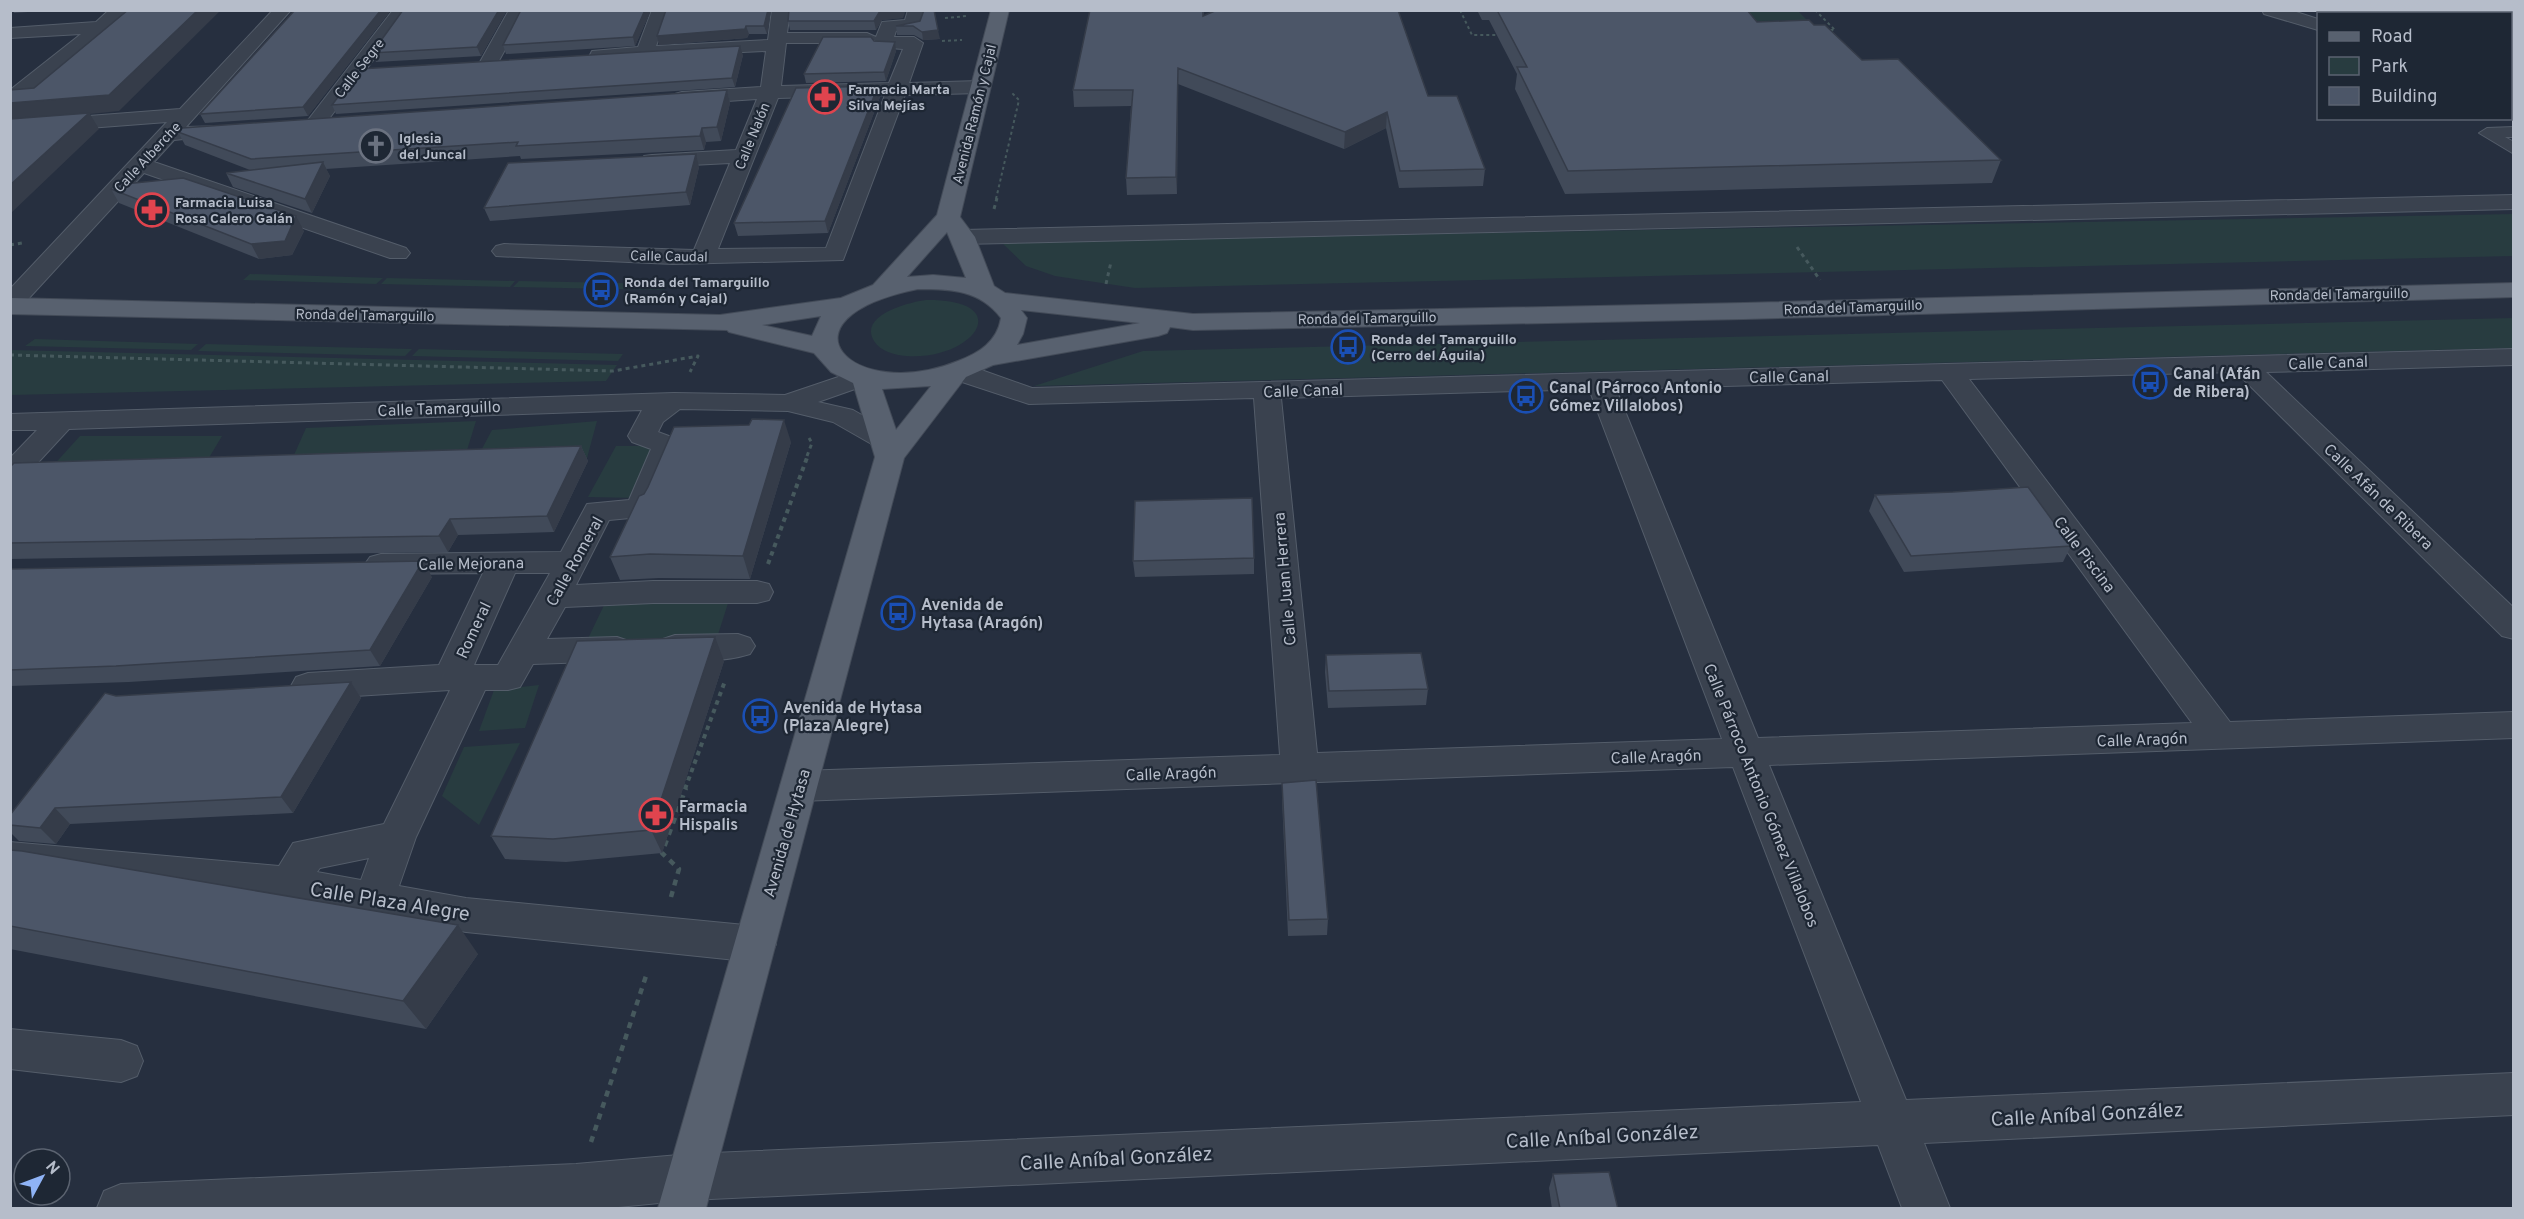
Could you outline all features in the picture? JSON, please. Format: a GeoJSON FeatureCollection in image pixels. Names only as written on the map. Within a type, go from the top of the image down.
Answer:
{"type":"FeatureCollection","features":[{"type":"Feature","properties":{"kind":"main road","name":"Avenida Ramón y Cajal"},"geometry":{"type":"LineString","coordinates":[[948,217],[1000,12]]}},
{"type":"Feature","properties":{"kind":"main road"},"geometry":{"type":"LineString","coordinates":[[948,217],[963,237],[993,294],[1014,318],[1010,338],[991,357],[957,373],[909,382],[863,377],[845,370],[831,359],[824,347],[824,332],[833,318],[848,304],[883,289],[948,217]]}},
{"type":"Feature","properties":{"kind":"main road","name":"Ronda del Tamarguillo"},"geometry":{"type":"LineString","coordinates":[[883,289],[918,282],[953,282],[993,294],[1193,321],[1744,311],[2514,290]]}},
{"type":"Feature","properties":{"kind":"main road","name":"Ronda del Tamarguillo"},"geometry":{"type":"LineString","coordinates":[[10,305],[720,323],[848,304]]}},
{"type":"Feature","properties":{"kind":"main road","name":"Ronda del Tamarguillo"},"geometry":{"type":"LineString","coordinates":[[991,357],[1193,321]]}},
{"type":"Feature","properties":{"kind":"main road","name":"Ronda del Tamarguillo"},"geometry":{"type":"LineString","coordinates":[[720,323],[824,347]]}},
{"type":"Feature","properties":{"kind":"main road"},"geometry":{"type":"LineString","coordinates":[[863,377],[888,449],[957,373]]}},
{"type":"Feature","properties":{"kind":"main road","name":"Avenida de Hytasa"},"geometry":{"type":"LineString","coordinates":[[686,1193],[799,786],[888,449]]}},
{"type":"Feature","properties":{"kind":"street","name":"Calle Alberche"},"geometry":{"type":"LineString","coordinates":[[64,216],[164,126],[262,10]]}},
{"type":"Feature","properties":{"kind":"street","name":"Calle Alberche"},"geometry":{"type":"LineString","coordinates":[[10,305],[140,164],[164,126],[185,116],[284,10]]}},
{"type":"Feature","properties":{"kind":"street","name":"Calle Segre"},"geometry":{"type":"LineString","coordinates":[[343,122],[304,125],[357,71],[403,10]]}},
{"type":"Feature","properties":{"kind":"street"},"geometry":{"type":"LineString","coordinates":[[489,62],[519,10]]}},
{"type":"Feature","properties":{"kind":"street"},"geometry":{"type":"LineString","coordinates":[[645,52],[661,10]]}},
{"type":"Feature","properties":{"kind":"street","name":"Calle Nalón"},"geometry":{"type":"LineString","coordinates":[[703,256],[770,92],[781,10]]}},
{"type":"Feature","properties":{"kind":"street"},"geometry":{"type":"LineString","coordinates":[[2270,10],[2317,24]]}},
{"type":"Feature","properties":{"kind":"street"},"geometry":{"type":"LineString","coordinates":[[10,18],[125,11]]}},
{"type":"Feature","properties":{"kind":"street"},"geometry":{"type":"LineString","coordinates":[[10,100],[101,27],[125,11]]}},
{"type":"Feature","properties":{"kind":"street"},"geometry":{"type":"LineString","coordinates":[[578,56],[777,41],[884,38],[883,43],[915,25]]}},
{"type":"Feature","properties":{"kind":"street"},"geometry":{"type":"LineString","coordinates":[[898,89],[915,25]]}},
{"type":"Feature","properties":{"kind":"street"},"geometry":{"type":"LineString","coordinates":[[10,33],[101,27]]}},
{"type":"Feature","properties":{"kind":"street"},"geometry":{"type":"LineString","coordinates":[[465,64],[511,60]]}},
{"type":"Feature","properties":{"kind":"street"},"geometry":{"type":"LineString","coordinates":[[357,71],[381,69]]}},
{"type":"Feature","properties":{"kind":"street"},"geometry":{"type":"LineString","coordinates":[[662,100],[770,92],[980,87]]}},
{"type":"Feature","properties":{"kind":"street","name":"Calle Caudal"},"geometry":{"type":"LineString","coordinates":[[504,251],[703,256],[835,255],[898,89]]}},
{"type":"Feature","properties":{"kind":"street"},"geometry":{"type":"LineString","coordinates":[[10,128],[164,126],[242,129]]}},
{"type":"Feature","properties":{"kind":"street"},"geometry":{"type":"LineString","coordinates":[[636,162],[743,156]]}},
{"type":"Feature","properties":{"kind":"street"},"geometry":{"type":"LineString","coordinates":[[140,164],[398,253]]}},
{"type":"Feature","properties":{"kind":"street"},"geometry":{"type":"LineString","coordinates":[[963,237],[2514,202]]}},
{"type":"Feature","properties":{"kind":"street"},"geometry":{"type":"LineString","coordinates":[[10,272],[41,241]]}},
{"type":"Feature","properties":{"kind":"street","name":"Calle Canal"},"geometry":{"type":"LineString","coordinates":[[957,373],[1029,396],[2514,357]]}},
{"type":"Feature","properties":{"kind":"street"},"geometry":{"type":"LineString","coordinates":[[2486,358],[2514,379]]}},
{"type":"Feature","properties":{"kind":"street","name":"Calle Afán de Ribera"},"geometry":{"type":"LineString","coordinates":[[2244,365],[2514,628]]}},
{"type":"Feature","properties":{"kind":"street","name":"Calle Piscina"},"geometry":{"type":"LineString","coordinates":[[1950,372],[2221,736]]}},
{"type":"Feature","properties":{"kind":"street","name":"Calle Tamarguillo"},"geometry":{"type":"LineString","coordinates":[[10,422],[674,400],[788,404],[863,377]]}},
{"type":"Feature","properties":{"kind":"street","name":"Calle Párroco Antonio Gómez Villalobos"},"geometry":{"type":"LineString","coordinates":[[1599,381],[1926,1209]]}},
{"type":"Feature","properties":{"kind":"street","name":"Calle Juan Herrera"},"geometry":{"type":"LineString","coordinates":[[1267,391],[1300,768]]}},
{"type":"Feature","properties":{"kind":"street","name":"Calle Romeral"},"geometry":{"type":"LineString","coordinates":[[462,678],[508,678],[554,597],[598,512],[640,509],[667,445],[642,436],[651,417],[674,400]]}},
{"type":"Feature","properties":{"kind":"street"},"geometry":{"type":"LineString","coordinates":[[788,404],[843,416],[888,449]]}},
{"type":"Feature","properties":{"kind":"street"},"geometry":{"type":"LineString","coordinates":[[10,476],[62,420]]}},
{"type":"Feature","properties":{"kind":"street","name":"Romeral"},"geometry":{"type":"LineString","coordinates":[[462,678],[504,562]]}},
{"type":"Feature","properties":{"kind":"street","name":"Calle Mejorana"},"geometry":{"type":"LineString","coordinates":[[353,565],[572,562]]}},
{"type":"Feature","properties":{"kind":"street"},"geometry":{"type":"LineString","coordinates":[[554,597],[653,592],[757,592]]}},
{"type":"Feature","properties":{"kind":"street"},"geometry":{"type":"LineString","coordinates":[[523,652],[738,646]]}},
{"type":"Feature","properties":{"kind":"street"},"geometry":{"type":"LineString","coordinates":[[272,688],[462,678],[374,898]]}},
{"type":"Feature","properties":{"kind":"street","name":"Calle Aragón"},"geometry":{"type":"LineString","coordinates":[[799,786],[2514,725]]}},
{"type":"Feature","properties":{"kind":"street","name":"Calle Plaza Alegre"},"geometry":{"type":"LineString","coordinates":[[397,837],[307,854],[290,884],[466,915],[755,944]]}},
{"type":"Feature","properties":{"kind":"street"},"geometry":{"type":"LineString","coordinates":[[10,858],[290,884]]}},
{"type":"Feature","properties":{"kind":"street"},"geometry":{"type":"LineString","coordinates":[[10,1049],[121,1061]]}},
{"type":"Feature","properties":{"kind":"street","name":"Calle Aníbal González"},"geometry":{"type":"LineString","coordinates":[[121,1209],[576,1188],[686,1193],[1892,1123],[2514,1094]]}},
{"type":"Feature","properties":{"kind":"lane"},"geometry":{"type":"LineString","coordinates":[[2514,132],[2487,133],[2514,149]]}},
{"type":"Feature","properties":{"kind":"path"},"geometry":{"type":"LineString","coordinates":[[1460,10],[1472,35],[1506,35]]}},
{"type":"Feature","properties":{"kind":"path"},"geometry":{"type":"LineString","coordinates":[[1815,10],[1835,30],[1824,30]]}},
{"type":"Feature","properties":{"kind":"path"},"geometry":{"type":"LineString","coordinates":[[915,25],[1000,12]]}},
{"type":"Feature","properties":{"kind":"path"},"geometry":{"type":"LineString","coordinates":[[915,25],[993,38]]}},
{"type":"Feature","properties":{"kind":"path"},"geometry":{"type":"LineString","coordinates":[[994,211],[1019,100],[1012,93],[1014,83]]}},
{"type":"Feature","properties":{"kind":"path"},"geometry":{"type":"LineString","coordinates":[[10,356],[613,371],[698,356],[674,400]]}},
{"type":"Feature","properties":{"kind":"path"},"geometry":{"type":"LineString","coordinates":[[757,592],[812,443],[806,434]]}},
{"type":"Feature","properties":{"kind":"green space"},"geometry":{"type":"Polygon","coordinates":[[[1660,11],[1798,11],[1807,20],[1668,23],[1660,11]]]}},
{"type":"Feature","properties":{"kind":"green space"},"geometry":{"type":"Polygon","coordinates":[[[2514,214],[2513,256],[1135,288],[1055,276],[1026,266],[1001,242],[2514,214]]]}},
{"type":"Feature","properties":{"kind":"green space"},"geometry":{"type":"Polygon","coordinates":[[[250,274],[383,278],[376,284],[243,280],[250,274]]]}},
{"type":"Feature","properties":{"kind":"green space"},"geometry":{"type":"Polygon","coordinates":[[[387,278],[515,281],[510,287],[381,284],[387,278]]]}},
{"type":"Feature","properties":{"kind":"green space"},"geometry":{"type":"Polygon","coordinates":[[[519,281],[668,284],[664,290],[513,287],[519,281]]]}},
{"type":"Feature","properties":{"kind":"green space"},"geometry":{"type":"Polygon","coordinates":[[[926,300],[954,302],[971,309],[978,319],[976,330],[966,340],[951,349],[930,355],[897,355],[884,350],[874,341],[871,332],[873,324],[879,317],[898,307],[926,300]]]}},
{"type":"Feature","properties":{"kind":"green space"},"geometry":{"type":"Polygon","coordinates":[[[2514,318],[2513,348],[1034,386],[1143,351],[2514,318]]]}},
{"type":"Feature","properties":{"kind":"green space"},"geometry":{"type":"Polygon","coordinates":[[[35,339],[198,344],[191,350],[25,346],[35,339]]]}},
{"type":"Feature","properties":{"kind":"green space"},"geometry":{"type":"Polygon","coordinates":[[[206,344],[412,349],[405,356],[198,351],[206,344]]]}},
{"type":"Feature","properties":{"kind":"green space"},"geometry":{"type":"Polygon","coordinates":[[[419,349],[623,354],[618,361],[412,356],[419,349]]]}},
{"type":"Feature","properties":{"kind":"green space"},"geometry":{"type":"Polygon","coordinates":[[[11,350],[617,365],[606,381],[11,395],[11,350]]]}},
{"type":"Feature","properties":{"kind":"green space"},"geometry":{"type":"Polygon","coordinates":[[[476,421],[464,460],[290,464],[306,428],[476,421]]]}},
{"type":"Feature","properties":{"kind":"green space"},"geometry":{"type":"Polygon","coordinates":[[[597,421],[587,458],[476,460],[492,430],[597,421]]]}},
{"type":"Feature","properties":{"kind":"green space"},"geometry":{"type":"Polygon","coordinates":[[[80,436],[222,436],[204,466],[50,469],[80,436]]]}},
{"type":"Feature","properties":{"kind":"green space"},"geometry":{"type":"Polygon","coordinates":[[[616,446],[659,446],[638,498],[588,497],[616,446]]]}},
{"type":"Feature","properties":{"kind":"green space"},"geometry":{"type":"Polygon","coordinates":[[[730,597],[715,644],[583,649],[607,599],[730,597]]]}},
{"type":"Feature","properties":{"kind":"green space"},"geometry":{"type":"Polygon","coordinates":[[[539,685],[525,728],[479,731],[494,690],[539,685]]]}},
{"type":"Feature","properties":{"kind":"green space"},"geometry":{"type":"Polygon","coordinates":[[[520,743],[479,825],[442,796],[464,747],[520,743]]]}},
{"type":"Feature","properties":{"kind":"building"},"geometry":{"type":"Polygon","coordinates":[[[128,10],[198,10],[109,95],[10,103],[10,90],[34,88],[128,10]]]}},
{"type":"Feature","properties":{"kind":"building"},"geometry":{"type":"Polygon","coordinates":[[[295,10],[381,10],[303,107],[200,114],[295,10]]]}},
{"type":"Feature","properties":{"kind":"building"},"geometry":{"type":"Polygon","coordinates":[[[403,10],[499,10],[477,47],[372,53],[403,10]]]}},
{"type":"Feature","properties":{"kind":"building"},"geometry":{"type":"Polygon","coordinates":[[[521,10],[645,10],[633,37],[503,45],[521,10]]]}},
{"type":"Feature","properties":{"kind":"building"},"geometry":{"type":"Polygon","coordinates":[[[666,10],[768,10],[764,26],[657,36],[666,10]]]}},
{"type":"Feature","properties":{"kind":"building"},"geometry":{"type":"Polygon","coordinates":[[[789,10],[890,10],[880,11],[874,21],[788,21],[789,10]]]}},
{"type":"Feature","properties":{"kind":"building"},"geometry":{"type":"Polygon","coordinates":[[[924,10],[934,10],[938,30],[922,32],[913,26],[896,26],[920,21],[924,10]]]}},
{"type":"Feature","properties":{"kind":"building"},"geometry":{"type":"Polygon","coordinates":[[[1090,10],[1203,10],[1203,16],[1217,10],[1398,10],[1428,96],[1457,96],[1485,169],[1400,171],[1387,112],[1345,132],[1178,68],[1176,177],[1126,178],[1133,90],[1073,90],[1090,10]]]}},
{"type":"Feature","properties":{"kind":"building"},"geometry":{"type":"Polygon","coordinates":[[[1497,10],[1747,10],[1757,22],[1809,20],[1814,25],[1825,25],[1862,60],[1898,59],[2001,160],[1568,171],[1517,67],[1527,67],[1497,10]]]}},
{"type":"Feature","properties":{"kind":"building"},"geometry":{"type":"Polygon","coordinates":[[[823,37],[871,37],[874,41],[895,42],[884,72],[804,74],[823,37]]]}},
{"type":"Feature","properties":{"kind":"building"},"geometry":{"type":"Polygon","coordinates":[[[740,46],[732,78],[332,105],[359,69],[740,46]]]}},
{"type":"Feature","properties":{"kind":"building"},"geometry":{"type":"Polygon","coordinates":[[[878,86],[825,221],[734,223],[796,88],[878,86]]]}},
{"type":"Feature","properties":{"kind":"building"},"geometry":{"type":"Polygon","coordinates":[[[727,90],[717,127],[702,128],[700,136],[516,146],[518,142],[251,159],[178,132],[182,128],[727,90]]]}},
{"type":"Feature","properties":{"kind":"building"},"geometry":{"type":"Polygon","coordinates":[[[89,113],[10,185],[10,119],[89,113]]]}},
{"type":"Feature","properties":{"kind":"building"},"geometry":{"type":"Polygon","coordinates":[[[696,154],[686,192],[484,208],[508,163],[696,154]]]}},
{"type":"Feature","properties":{"kind":"building"},"geometry":{"type":"Polygon","coordinates":[[[323,162],[305,199],[226,173],[323,162]]]}},
{"type":"Feature","properties":{"kind":"building"},"geometry":{"type":"Polygon","coordinates":[[[183,178],[296,216],[285,241],[251,244],[111,189],[115,185],[183,178]]]}},
{"type":"Feature","properties":{"kind":"building"},"geometry":{"type":"Polygon","coordinates":[[[752,419],[784,420],[743,556],[650,554],[610,557],[639,496],[644,494],[648,487],[674,427],[749,425],[752,419]]]}},
{"type":"Feature","properties":{"kind":"building"},"geometry":{"type":"Polygon","coordinates":[[[581,446],[547,516],[450,519],[439,536],[10,543],[10,467],[14,463],[581,446]]]}},
{"type":"Feature","properties":{"kind":"building"},"geometry":{"type":"Polygon","coordinates":[[[2028,487],[2071,546],[1911,556],[1875,495],[1953,492],[2028,487]]]}},
{"type":"Feature","properties":{"kind":"building"},"geometry":{"type":"Polygon","coordinates":[[[1252,498],[1254,558],[1133,561],[1135,501],[1252,498]]]}},
{"type":"Feature","properties":{"kind":"building"},"geometry":{"type":"Polygon","coordinates":[[[423,561],[370,650],[116,666],[10,670],[10,569],[423,561]]]}},
{"type":"Feature","properties":{"kind":"building"},"geometry":{"type":"Polygon","coordinates":[[[715,637],[651,830],[553,839],[491,836],[577,641],[715,637]]]}},
{"type":"Feature","properties":{"kind":"building"},"geometry":{"type":"Polygon","coordinates":[[[1421,653],[1428,689],[1329,691],[1326,655],[1421,653]]]}},
{"type":"Feature","properties":{"kind":"building"},"geometry":{"type":"Polygon","coordinates":[[[351,682],[281,797],[55,808],[40,828],[10,825],[10,815],[105,693],[116,696],[351,682]]]}},
{"type":"Feature","properties":{"kind":"building"},"geometry":{"type":"Polygon","coordinates":[[[1316,780],[1328,919],[1289,920],[1282,783],[1316,780]]]}},
{"type":"Feature","properties":{"kind":"building"},"geometry":{"type":"Polygon","coordinates":[[[10,850],[458,925],[403,1001],[10,926],[10,850]]]}},
{"type":"Feature","properties":{"kind":"building"},"geometry":{"type":"Polygon","coordinates":[[[1609,1172],[1618,1209],[1560,1209],[1553,1174],[1609,1172]]]}},
{"type":"Feature","properties":{"kind":"place","name":"Farmacia Marta Silva Mejías"},"geometry":{"type":"Point","coordinates":[825,97]}},
{"type":"Feature","properties":{"kind":"place","name":"Iglesia del Juncal"},"geometry":{"type":"Point","coordinates":[376,146]}},
{"type":"Feature","properties":{"kind":"place","name":"Farmacia Luisa Rosa Calero Galán"},"geometry":{"type":"Point","coordinates":[152,210]}},
{"type":"Feature","properties":{"kind":"place","name":"Ronda del Tamarguillo (Ramón y Cajal)"},"geometry":{"type":"Point","coordinates":[601,290]}},
{"type":"Feature","properties":{"kind":"place","name":"Ronda del Tamarguillo (Cerro del Águila)"},"geometry":{"type":"Point","coordinates":[1348,347]}},
{"type":"Feature","properties":{"kind":"place","name":"Canal (Afán de Ribera)"},"geometry":{"type":"Point","coordinates":[2150,382]}},
{"type":"Feature","properties":{"kind":"place","name":"Canal (Párroco Antonio Gómez Villalobos)"},"geometry":{"type":"Point","coordinates":[1526,396]}},
{"type":"Feature","properties":{"kind":"place","name":"Avenida de Hytasa (Aragón)"},"geometry":{"type":"Point","coordinates":[898,613]}},
{"type":"Feature","properties":{"kind":"place","name":"Avenida de Hytasa (Plaza Alegre)"},"geometry":{"type":"Point","coordinates":[760,716]}},
{"type":"Feature","properties":{"kind":"place","name":"Farmacia Hispalis"},"geometry":{"type":"Point","coordinates":[656,815]}}]}
